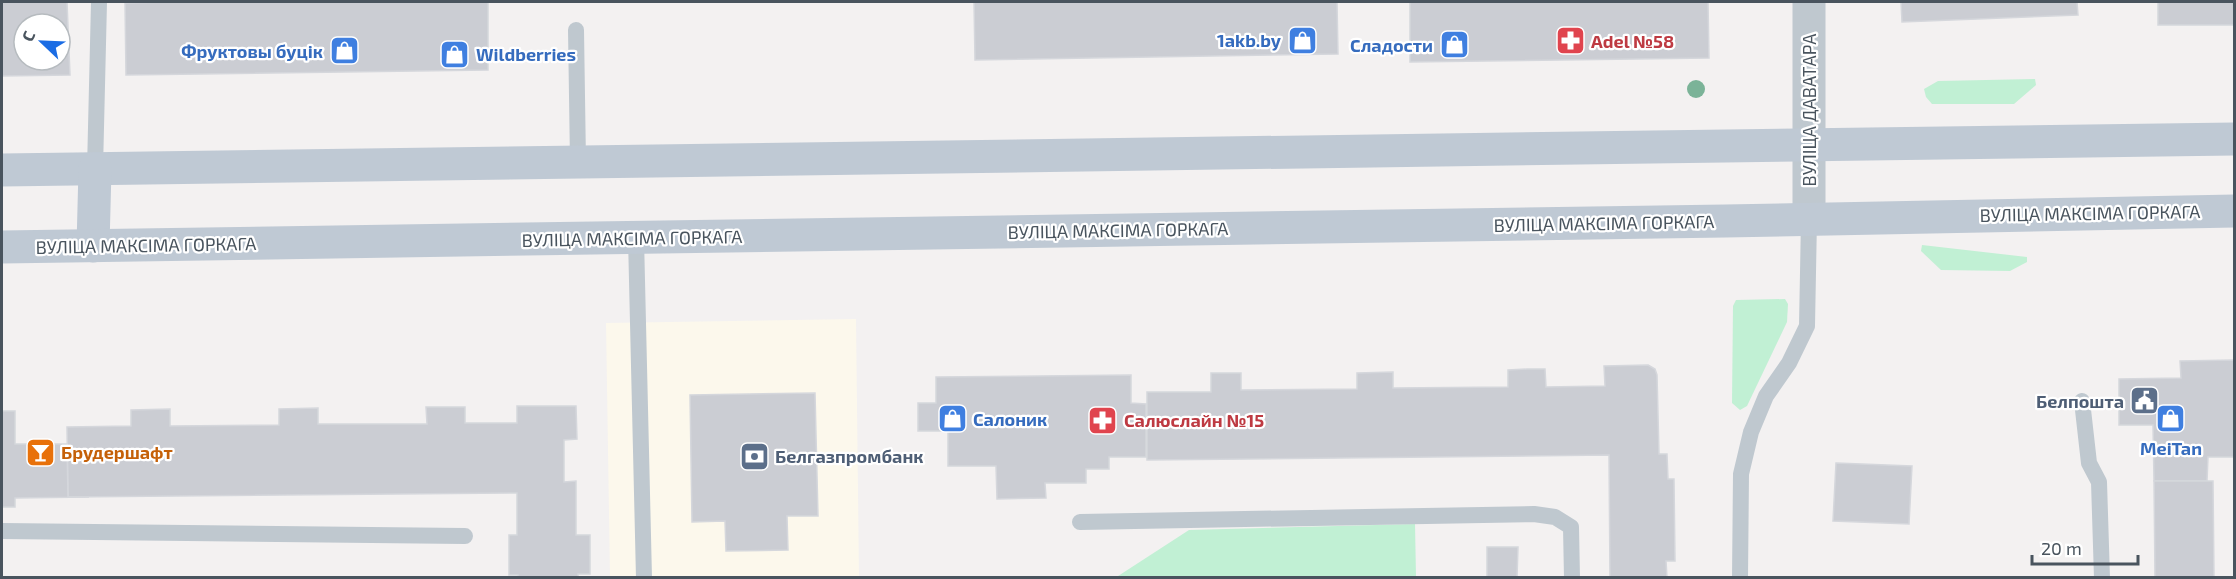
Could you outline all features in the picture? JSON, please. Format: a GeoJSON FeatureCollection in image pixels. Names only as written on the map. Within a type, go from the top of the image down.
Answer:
{"type":"FeatureCollection","features":[{"type":"Feature","properties":{"kind":"main road"},"geometry":{"type":"LineString","coordinates":[[2,170],[2235,139]]}},
{"type":"Feature","properties":{"kind":"main road"},"geometry":{"type":"LineString","coordinates":[[93,246],[95,169]]}},
{"type":"Feature","properties":{"kind":"main road","name":"ВУЛІЦА МАКСІМА ГОРКАГА"},"geometry":{"type":"LineString","coordinates":[[2,247],[2235,211]]}},
{"type":"Feature","properties":{"kind":"street","name":"ВУЛІЦА ДАВАТАРА"},"geometry":{"type":"LineString","coordinates":[[1809,2],[1809,219]]}},
{"type":"Feature","properties":{"kind":"lane"},"geometry":{"type":"LineString","coordinates":[[95,169],[99,2]]}},
{"type":"Feature","properties":{"kind":"lane"},"geometry":{"type":"LineString","coordinates":[[576,30],[578,162]]}},
{"type":"Feature","properties":{"kind":"lane"},"geometry":{"type":"LineString","coordinates":[[1740,578],[1741,474],[1751,432],[1766,396],[1789,363],[1807,326],[1809,219]]}},
{"type":"Feature","properties":{"kind":"lane"},"geometry":{"type":"LineString","coordinates":[[636,238],[644,578]]}},
{"type":"Feature","properties":{"kind":"lane"},"geometry":{"type":"LineString","coordinates":[[2082,401],[2089,463],[2099,482],[2102,578]]}},
{"type":"Feature","properties":{"kind":"lane"},"geometry":{"type":"LineString","coordinates":[[1080,522],[1534,514],[1555,517],[1571,527],[1572,578]]}},
{"type":"Feature","properties":{"kind":"lane"},"geometry":{"type":"LineString","coordinates":[[2,531],[465,536]]}},
{"type":"Feature","properties":{"kind":"shaded area"},"geometry":{"type":"Polygon","coordinates":[[[856,319],[859,577],[610,577],[606,323],[856,319]]]}},
{"type":"Feature","properties":{"kind":"green space"},"geometry":{"type":"Polygon","coordinates":[[[2035,79],[2036,85],[2014,104],[1932,104],[1926,97],[1924,89],[1938,81],[2035,79]]]}},
{"type":"Feature","properties":{"kind":"green space"},"geometry":{"type":"Polygon","coordinates":[[[1922,245],[2027,257],[2027,262],[2010,271],[1941,270],[1921,251],[1922,245]]]}},
{"type":"Feature","properties":{"kind":"green space"},"geometry":{"type":"Polygon","coordinates":[[[1785,299],[1788,304],[1787,322],[1747,406],[1740,410],[1732,403],[1733,306],[1736,300],[1785,299]]]}},
{"type":"Feature","properties":{"kind":"green space"},"geometry":{"type":"Polygon","coordinates":[[[1415,524],[1416,577],[1115,578],[1189,530],[1415,524]]]}},
{"type":"Feature","properties":{"kind":"building"},"geometry":{"type":"Polygon","coordinates":[[[2,2],[67,2],[67,12],[12,12],[12,72],[70,72],[70,75],[2,76],[2,2]]]}},
{"type":"Feature","properties":{"kind":"building"},"geometry":{"type":"Polygon","coordinates":[[[488,2],[488,70],[126,75],[125,3],[488,2]]]}},
{"type":"Feature","properties":{"kind":"building"},"geometry":{"type":"Polygon","coordinates":[[[974,2],[1337,2],[1338,54],[975,60],[974,2]]]}},
{"type":"Feature","properties":{"kind":"building"},"geometry":{"type":"Polygon","coordinates":[[[1410,2],[1708,2],[1709,58],[1410,62],[1410,2]]]}},
{"type":"Feature","properties":{"kind":"building"},"geometry":{"type":"Polygon","coordinates":[[[1901,2],[2077,2],[2078,15],[1902,22],[1901,2]]]}},
{"type":"Feature","properties":{"kind":"building"},"geometry":{"type":"Polygon","coordinates":[[[2158,2],[2234,2],[2234,25],[2158,25],[2158,2]]]}},
{"type":"Feature","properties":{"kind":"building"},"geometry":{"type":"Polygon","coordinates":[[[2234,360],[2234,457],[2208,457],[2207,481],[2154,481],[2153,425],[2119,425],[2119,379],[2181,378],[2180,361],[2234,360]]]}},
{"type":"Feature","properties":{"kind":"building"},"geometry":{"type":"Polygon","coordinates":[[[1648,365],[1655,369],[1657,375],[1659,454],[1667,454],[1668,479],[1674,479],[1675,561],[1666,561],[1667,578],[1610,578],[1609,455],[1147,460],[1147,392],[1211,392],[1211,373],[1241,373],[1241,390],[1357,389],[1357,373],[1393,372],[1393,388],[1508,387],[1508,370],[1527,369],[1545,369],[1546,387],[1605,386],[1604,366],[1648,365]]]}},
{"type":"Feature","properties":{"kind":"building"},"geometry":{"type":"Polygon","coordinates":[[[1131,375],[1131,403],[1146,404],[1146,457],[1109,457],[1109,469],[1086,469],[1086,483],[1045,483],[1046,498],[997,499],[996,466],[948,466],[948,431],[918,431],[918,403],[936,403],[936,377],[1131,375]]]}},
{"type":"Feature","properties":{"kind":"building","name":"Белгазпромбанк"},"geometry":{"type":"Polygon","coordinates":[[[815,393],[818,516],[787,516],[788,550],[726,551],[725,521],[692,522],[690,395],[815,393]]]}},
{"type":"Feature","properties":{"kind":"building"},"geometry":{"type":"Polygon","coordinates":[[[517,406],[576,406],[577,439],[564,440],[564,482],[576,481],[576,535],[590,535],[590,574],[578,574],[578,578],[518,578],[518,575],[509,575],[509,535],[517,535],[517,493],[68,497],[67,427],[131,426],[131,410],[170,409],[170,426],[279,425],[279,409],[318,408],[318,424],[427,424],[426,407],[465,407],[465,423],[517,423],[517,406]]]}},
{"type":"Feature","properties":{"kind":"building"},"geometry":{"type":"Polygon","coordinates":[[[2,411],[15,411],[15,444],[67,444],[68,497],[89,497],[15,498],[15,507],[2,507],[2,411]]]}},
{"type":"Feature","properties":{"kind":"building"},"geometry":{"type":"Polygon","coordinates":[[[1836,463],[1912,466],[1909,524],[1833,521],[1836,463]]]}},
{"type":"Feature","properties":{"kind":"building"},"geometry":{"type":"Polygon","coordinates":[[[2154,481],[2213,481],[2214,578],[2155,578],[2154,481]]]}},
{"type":"Feature","properties":{"kind":"building"},"geometry":{"type":"Polygon","coordinates":[[[1487,547],[1518,547],[1517,578],[1487,578],[1487,547]]]}},
{"type":"Feature","properties":{"kind":"place","name":"1akb.by"},"geometry":{"type":"Point","coordinates":[1302,40]}},
{"type":"Feature","properties":{"kind":"place","name":"Adel №58"},"geometry":{"type":"Point","coordinates":[1570,41]}},
{"type":"Feature","properties":{"kind":"place","name":"Сладости"},"geometry":{"type":"Point","coordinates":[1454,45]}},
{"type":"Feature","properties":{"kind":"place","name":"Фруктовы буцік"},"geometry":{"type":"Point","coordinates":[344,51]}},
{"type":"Feature","properties":{"kind":"place","name":"Wildberries"},"geometry":{"type":"Point","coordinates":[455,54]}},
{"type":"Feature","properties":{"kind":"place","name":"Белпошта"},"geometry":{"type":"Point","coordinates":[2145,401]}},
{"type":"Feature","properties":{"kind":"place","name":"Салоник"},"geometry":{"type":"Point","coordinates":[952,419]}},
{"type":"Feature","properties":{"kind":"place","name":"MeiTan"},"geometry":{"type":"Point","coordinates":[2171,419]}},
{"type":"Feature","properties":{"kind":"place","name":"Салюслайн №15"},"geometry":{"type":"Point","coordinates":[1103,420]}},
{"type":"Feature","properties":{"kind":"place","name":"Брудершафт"},"geometry":{"type":"Point","coordinates":[40,452]}},
{"type":"Feature","properties":{"kind":"place","name":"Белгазпромбанк"},"geometry":{"type":"Point","coordinates":[754,456]}}]}
